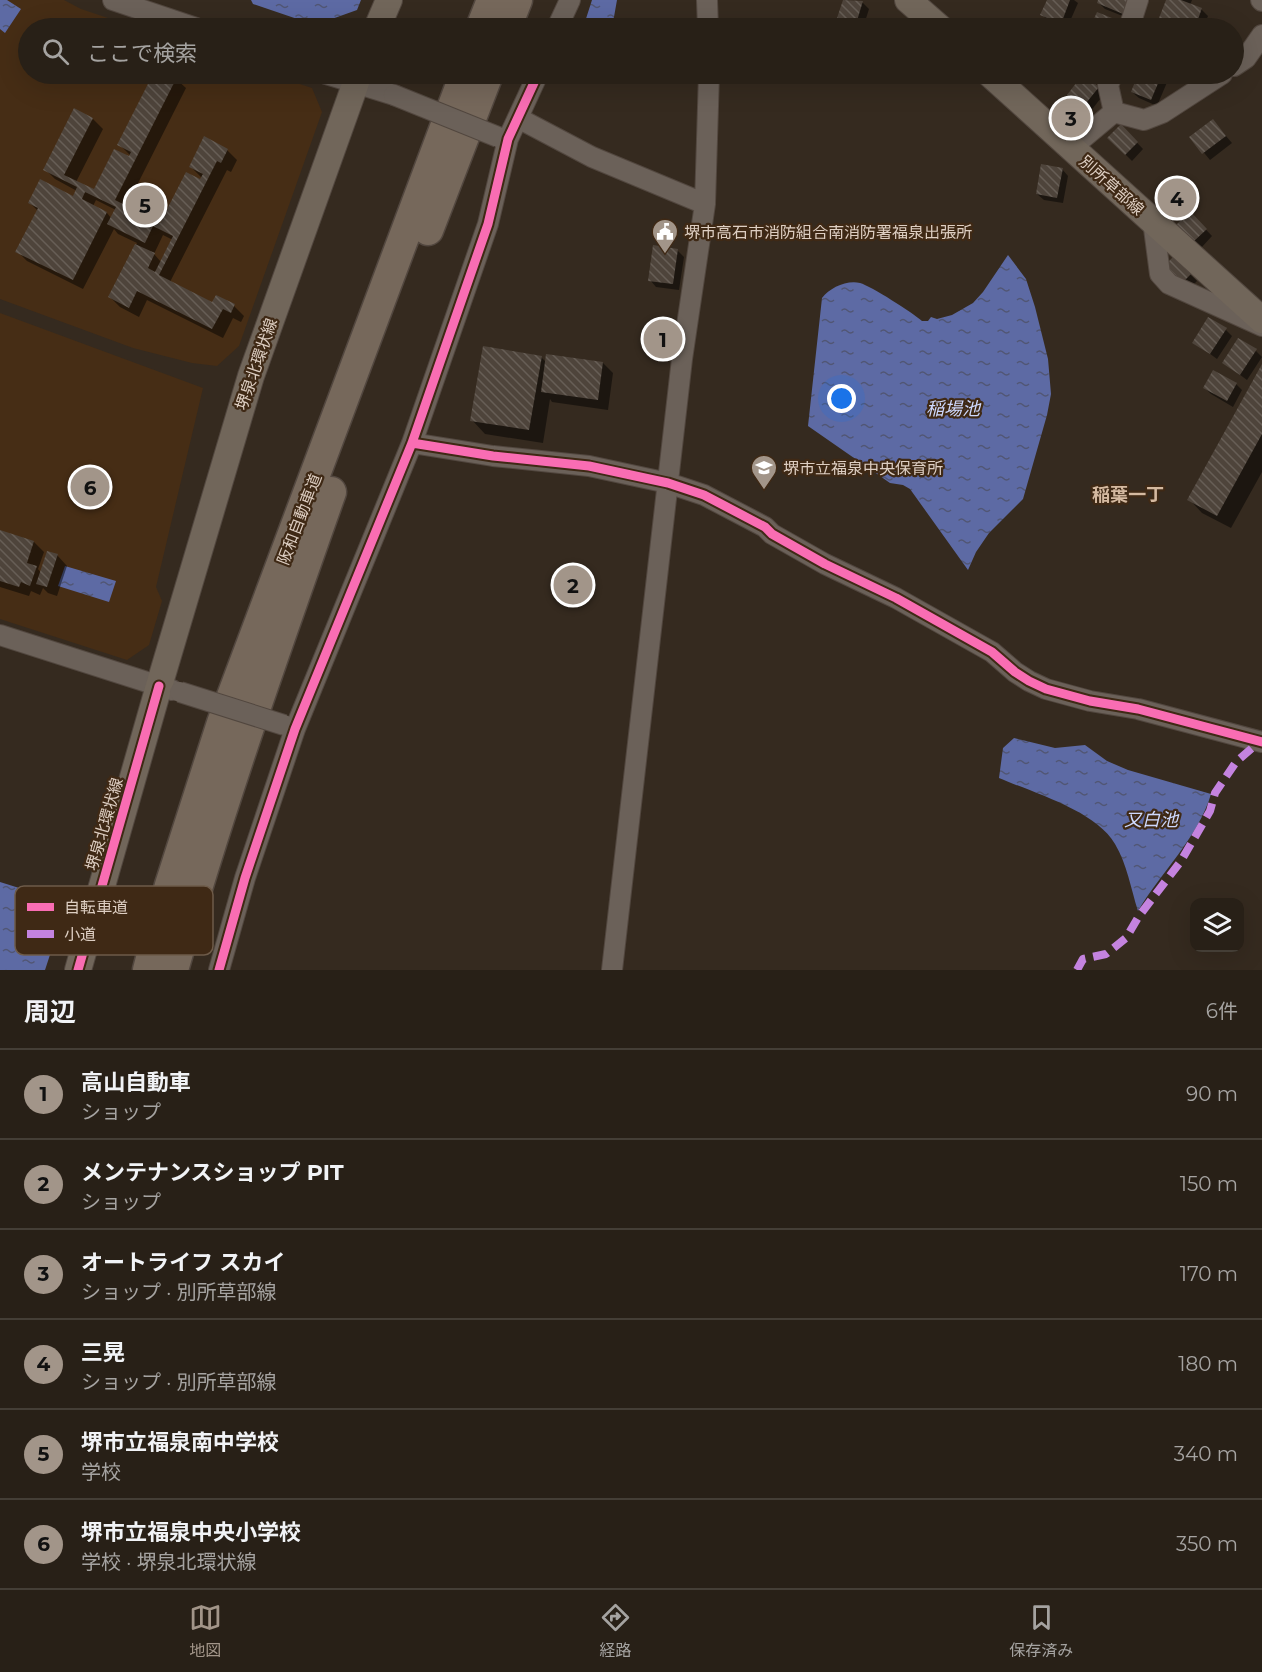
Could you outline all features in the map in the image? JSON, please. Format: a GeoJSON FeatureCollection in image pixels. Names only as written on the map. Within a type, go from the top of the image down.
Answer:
{"type":"FeatureCollection","features":[{"type":"Feature","properties":{"kind":"highway"},"geometry":{"type":"LineString","coordinates":[[485,18],[492,0]]}},
{"type":"Feature","properties":{"kind":"highway"},"geometry":{"type":"LineString","coordinates":[[510,18],[517,0]]}},
{"type":"Feature","properties":{"kind":"highway","name":"阪和自動車道"},"geometry":{"type":"LineString","coordinates":[[170,886],[222,723],[461,84]]}},
{"type":"Feature","properties":{"kind":"highway","name":"阪和自動車道"},"geometry":{"type":"LineString","coordinates":[[197,886],[247,730],[358,413],[484,84]]}},
{"type":"Feature","properties":{"kind":"highway","name":"阪和自動車道"},"geometry":{"type":"LineString","coordinates":[[148,970],[152,955]]}},
{"type":"Feature","properties":{"kind":"highway","name":"阪和自動車道"},"geometry":{"type":"LineString","coordinates":[[173,970],[177,955]]}},
{"type":"Feature","properties":{"kind":"main road"},"geometry":{"type":"LineString","coordinates":[[381,18],[389,0]]}},
{"type":"Feature","properties":{"kind":"main road"},"geometry":{"type":"LineString","coordinates":[[908,0],[929,18]]}},
{"type":"Feature","properties":{"kind":"main road","name":"堺泉北環状線"},"geometry":{"type":"LineString","coordinates":[[105,886],[169,689],[251,376],[355,84]]}},
{"type":"Feature","properties":{"kind":"main road","name":"別所草部線"},"geometry":{"type":"LineString","coordinates":[[1001,84],[1262,320]]}},
{"type":"Feature","properties":{"kind":"main road","name":"堺泉北環状線"},"geometry":{"type":"LineString","coordinates":[[78,970],[83,955]]}},
{"type":"Feature","properties":{"kind":"street"},"geometry":{"type":"LineString","coordinates":[[113,0],[166,18]]}},
{"type":"Feature","properties":{"kind":"street"},"geometry":{"type":"LineString","coordinates":[[562,18],[570,0]]}},
{"type":"Feature","properties":{"kind":"street"},"geometry":{"type":"LineString","coordinates":[[707,0],[708,18]]}},
{"type":"Feature","properties":{"kind":"street"},"geometry":{"type":"LineString","coordinates":[[1132,18],[1138,0]]}},
{"type":"Feature","properties":{"kind":"street"},"geometry":{"type":"LineString","coordinates":[[1244,59],[1262,36]]}},
{"type":"Feature","properties":{"kind":"street"},"geometry":{"type":"LineString","coordinates":[[369,84],[503,138]]}},
{"type":"Feature","properties":{"kind":"street"},"geometry":{"type":"LineString","coordinates":[[219,970],[290,727],[412,442],[488,224],[503,138],[518,118],[533,84]]}},
{"type":"Feature","properties":{"kind":"street"},"geometry":{"type":"LineString","coordinates":[[612,970],[682,360],[705,204],[710,84]]}},
{"type":"Feature","properties":{"kind":"street"},"geometry":{"type":"LineString","coordinates":[[1108,84],[1114,112]]}},
{"type":"Feature","properties":{"kind":"street"},"geometry":{"type":"LineString","coordinates":[[1114,112],[1144,120],[1162,113],[1206,84]]}},
{"type":"Feature","properties":{"kind":"street"},"geometry":{"type":"LineString","coordinates":[[1071,148],[1114,112]]}},
{"type":"Feature","properties":{"kind":"street"},"geometry":{"type":"LineString","coordinates":[[518,118],[592,157],[705,204]]}},
{"type":"Feature","properties":{"kind":"street"},"geometry":{"type":"LineString","coordinates":[[1153,221],[1160,274],[1169,284],[1262,326]]}},
{"type":"Feature","properties":{"kind":"street"},"geometry":{"type":"LineString","coordinates":[[412,442],[493,456],[589,466],[668,483],[704,495],[765,527],[772,534],[825,564],[896,598],[992,652],[1014,672],[1046,689],[1090,701],[1138,709],[1262,742]]}},
{"type":"Feature","properties":{"kind":"street"},"geometry":{"type":"LineString","coordinates":[[0,635],[290,727]]}},
{"type":"Feature","properties":{"kind":"shaded area"},"geometry":{"type":"Polygon","coordinates":[[[0,0],[64,0],[81,9],[108,18],[18,18],[18,84],[300,84],[312,88],[322,112],[239,346],[217,366],[192,363],[133,348],[0,299],[0,0]]]}},
{"type":"Feature","properties":{"kind":"shaded area"},"geometry":{"type":"Polygon","coordinates":[[[0,313],[203,388],[156,587],[162,601],[149,645],[127,660],[0,619],[0,313]]]}},
{"type":"Feature","properties":{"kind":"water"},"geometry":{"type":"Polygon","coordinates":[[[0,0],[7,0],[21,9],[5,33],[0,29],[0,0]]]}},
{"type":"Feature","properties":{"kind":"water"},"geometry":{"type":"Polygon","coordinates":[[[251,0],[361,0],[357,10],[335,18],[294,18],[253,4],[251,0]]]}},
{"type":"Feature","properties":{"kind":"water"},"geometry":{"type":"Polygon","coordinates":[[[592,0],[617,0],[614,18],[586,18],[592,0]]]}},
{"type":"Feature","properties":{"kind":"water","name":"稲場池"},"geometry":{"type":"Polygon","coordinates":[[[1008,255],[1026,279],[1035,307],[1048,359],[1051,394],[1023,499],[989,533],[976,552],[968,570],[910,489],[903,485],[890,483],[808,426],[822,298],[839,286],[855,282],[892,300],[922,321],[928,321],[931,317],[937,319],[952,315],[973,303],[1008,255]]]}},
{"type":"Feature","properties":{"kind":"water"},"geometry":{"type":"Polygon","coordinates":[[[65,566],[116,581],[109,602],[58,586],[65,566]]]}},
{"type":"Feature","properties":{"kind":"water","name":"又白池"},"geometry":{"type":"Polygon","coordinates":[[[1014,738],[1055,748],[1085,745],[1107,761],[1128,770],[1211,794],[1188,840],[1138,911],[1123,860],[1106,832],[1094,822],[1063,804],[999,778],[1003,748],[1014,738]]]}},
{"type":"Feature","properties":{"kind":"water"},"geometry":{"type":"Polygon","coordinates":[[[0,882],[15,887],[15,955],[50,955],[45,970],[0,970],[0,882]]]}},
{"type":"Feature","properties":{"kind":"building"},"geometry":{"type":"Polygon","coordinates":[[[843,0],[863,1],[858,18],[837,18],[843,0]]]}},
{"type":"Feature","properties":{"kind":"building"},"geometry":{"type":"Polygon","coordinates":[[[1047,0],[1070,0],[1063,18],[1047,18],[1040,15],[1047,0]]]}},
{"type":"Feature","properties":{"kind":"building"},"geometry":{"type":"Polygon","coordinates":[[[1098,0],[1129,0],[1123,14],[1097,3],[1098,0]]]}},
{"type":"Feature","properties":{"kind":"building"},"geometry":{"type":"Polygon","coordinates":[[[1166,0],[1181,0],[1202,8],[1198,18],[1159,18],[1166,0]]]}},
{"type":"Feature","properties":{"kind":"building"},"geometry":{"type":"Polygon","coordinates":[[[1097,12],[1112,18],[1094,18],[1097,12]]]}},
{"type":"Feature","properties":{"kind":"building"},"geometry":{"type":"Polygon","coordinates":[[[148,84],[173,84],[115,200],[160,223],[186,172],[200,179],[203,174],[189,167],[204,136],[228,149],[221,163],[217,161],[159,275],[212,302],[216,295],[235,304],[231,313],[223,309],[212,329],[137,291],[129,308],[108,297],[135,244],[155,253],[148,268],[155,272],[173,236],[153,226],[145,243],[107,224],[116,207],[85,192],[82,199],[107,212],[73,280],[15,252],[38,208],[28,203],[40,179],[73,196],[77,187],[43,170],[74,108],[93,118],[64,175],[94,189],[114,149],[129,156],[131,152],[117,145],[148,84]]]}},
{"type":"Feature","properties":{"kind":"building"},"geometry":{"type":"Polygon","coordinates":[[[1075,84],[1095,84],[1099,87],[1083,107],[1067,95],[1075,84]]]}},
{"type":"Feature","properties":{"kind":"building"},"geometry":{"type":"Polygon","coordinates":[[[1134,84],[1158,84],[1151,100],[1131,92],[1134,84]]]}},
{"type":"Feature","properties":{"kind":"building"},"geometry":{"type":"Polygon","coordinates":[[[1213,119],[1226,136],[1202,154],[1189,137],[1213,119]]]}},
{"type":"Feature","properties":{"kind":"building"},"geometry":{"type":"Polygon","coordinates":[[[1121,124],[1138,142],[1125,155],[1107,138],[1121,124]]]}},
{"type":"Feature","properties":{"kind":"building"},"geometry":{"type":"Polygon","coordinates":[[[1041,164],[1063,168],[1057,198],[1036,194],[1041,164]]]}},
{"type":"Feature","properties":{"kind":"building"},"geometry":{"type":"Polygon","coordinates":[[[1190,211],[1207,229],[1193,242],[1176,225],[1190,211]]]}},
{"type":"Feature","properties":{"kind":"building"},"geometry":{"type":"Polygon","coordinates":[[[653,245],[678,249],[673,284],[648,281],[653,245]]]}},
{"type":"Feature","properties":{"kind":"building"},"geometry":{"type":"Polygon","coordinates":[[[1174,256],[1192,273],[1181,284],[1163,267],[1174,256]]]}},
{"type":"Feature","properties":{"kind":"building"},"geometry":{"type":"Polygon","coordinates":[[[1208,317],[1227,328],[1210,354],[1192,343],[1208,317]]]}},
{"type":"Feature","properties":{"kind":"building"},"geometry":{"type":"Polygon","coordinates":[[[648,325],[679,328],[676,355],[645,352],[648,325]]]}},
{"type":"Feature","properties":{"kind":"building"},"geometry":{"type":"Polygon","coordinates":[[[1238,338],[1257,349],[1240,375],[1222,363],[1238,338]]]}},
{"type":"Feature","properties":{"kind":"building"},"geometry":{"type":"Polygon","coordinates":[[[483,346],[542,356],[529,430],[470,421],[483,346]]]}},
{"type":"Feature","properties":{"kind":"building"},"geometry":{"type":"Polygon","coordinates":[[[546,354],[603,362],[598,400],[541,392],[546,354]]]}},
{"type":"Feature","properties":{"kind":"building"},"geometry":{"type":"Polygon","coordinates":[[[1262,364],[1262,434],[1217,516],[1187,500],[1262,364]]]}},
{"type":"Feature","properties":{"kind":"building"},"geometry":{"type":"Polygon","coordinates":[[[1213,370],[1237,383],[1227,401],[1203,388],[1213,370]]]}},
{"type":"Feature","properties":{"kind":"building"},"geometry":{"type":"Polygon","coordinates":[[[0,530],[34,541],[27,563],[37,566],[30,586],[21,582],[19,587],[0,581],[0,530]]]}},
{"type":"Feature","properties":{"kind":"building"},"geometry":{"type":"Polygon","coordinates":[[[47,551],[58,554],[47,587],[36,584],[47,551]]]}},
{"type":"Feature","properties":{"kind":"marked path"},"geometry":{"type":"LineString","coordinates":[[1077,970],[1083,959],[1106,954],[1126,938],[1139,916],[1181,861],[1210,811],[1215,793],[1236,762],[1260,741]]}},
{"type":"Feature","properties":{"kind":"cycle path"},"geometry":{"type":"LineString","coordinates":[[219,970],[245,878],[295,729],[412,443],[488,224],[508,139],[533,84]]}},
{"type":"Feature","properties":{"kind":"cycle path"},"geometry":{"type":"LineString","coordinates":[[412,443],[493,456],[589,466],[668,483],[704,495],[765,527],[772,534],[825,564],[896,598],[992,652],[1015,672],[1046,689],[1090,701],[1138,709],[1262,742]]}},
{"type":"Feature","properties":{"kind":"cycle path"},"geometry":{"type":"LineString","coordinates":[[102,886],[159,686]]}},
{"type":"Feature","properties":{"kind":"cycle path"},"geometry":{"type":"LineString","coordinates":[[78,970],[82,955]]}},
{"type":"Feature","properties":{"kind":"place","name":"オートライフ スカイ"},"geometry":{"type":"Point","coordinates":[1071,118]}},
{"type":"Feature","properties":{"kind":"place","name":"三晃"},"geometry":{"type":"Point","coordinates":[1177,198]}},
{"type":"Feature","properties":{"kind":"place","name":"堺市立福泉南中学校"},"geometry":{"type":"Point","coordinates":[145,205]}},
{"type":"Feature","properties":{"kind":"place","name":"堺市高石市消防組合南消防署福泉出張所"},"geometry":{"type":"Point","coordinates":[665,255]}},
{"type":"Feature","properties":{"kind":"place","name":"高山自動車"},"geometry":{"type":"Point","coordinates":[663,339]}},
{"type":"Feature","properties":{"kind":"place","name":"堺市立福泉中央小学校"},"geometry":{"type":"Point","coordinates":[90,487]}},
{"type":"Feature","properties":{"kind":"place","name":"堺市立福泉中央保育所"},"geometry":{"type":"Point","coordinates":[764,491]}},
{"type":"Feature","properties":{"kind":"place","name":"メンテナンスショップ PIT"},"geometry":{"type":"Point","coordinates":[573,585]}},
{"type":"Feature","properties":{"kind":"district","name":"稲葉一丁"},"geometry":{"type":"Point","coordinates":[1128,495]}}]}
